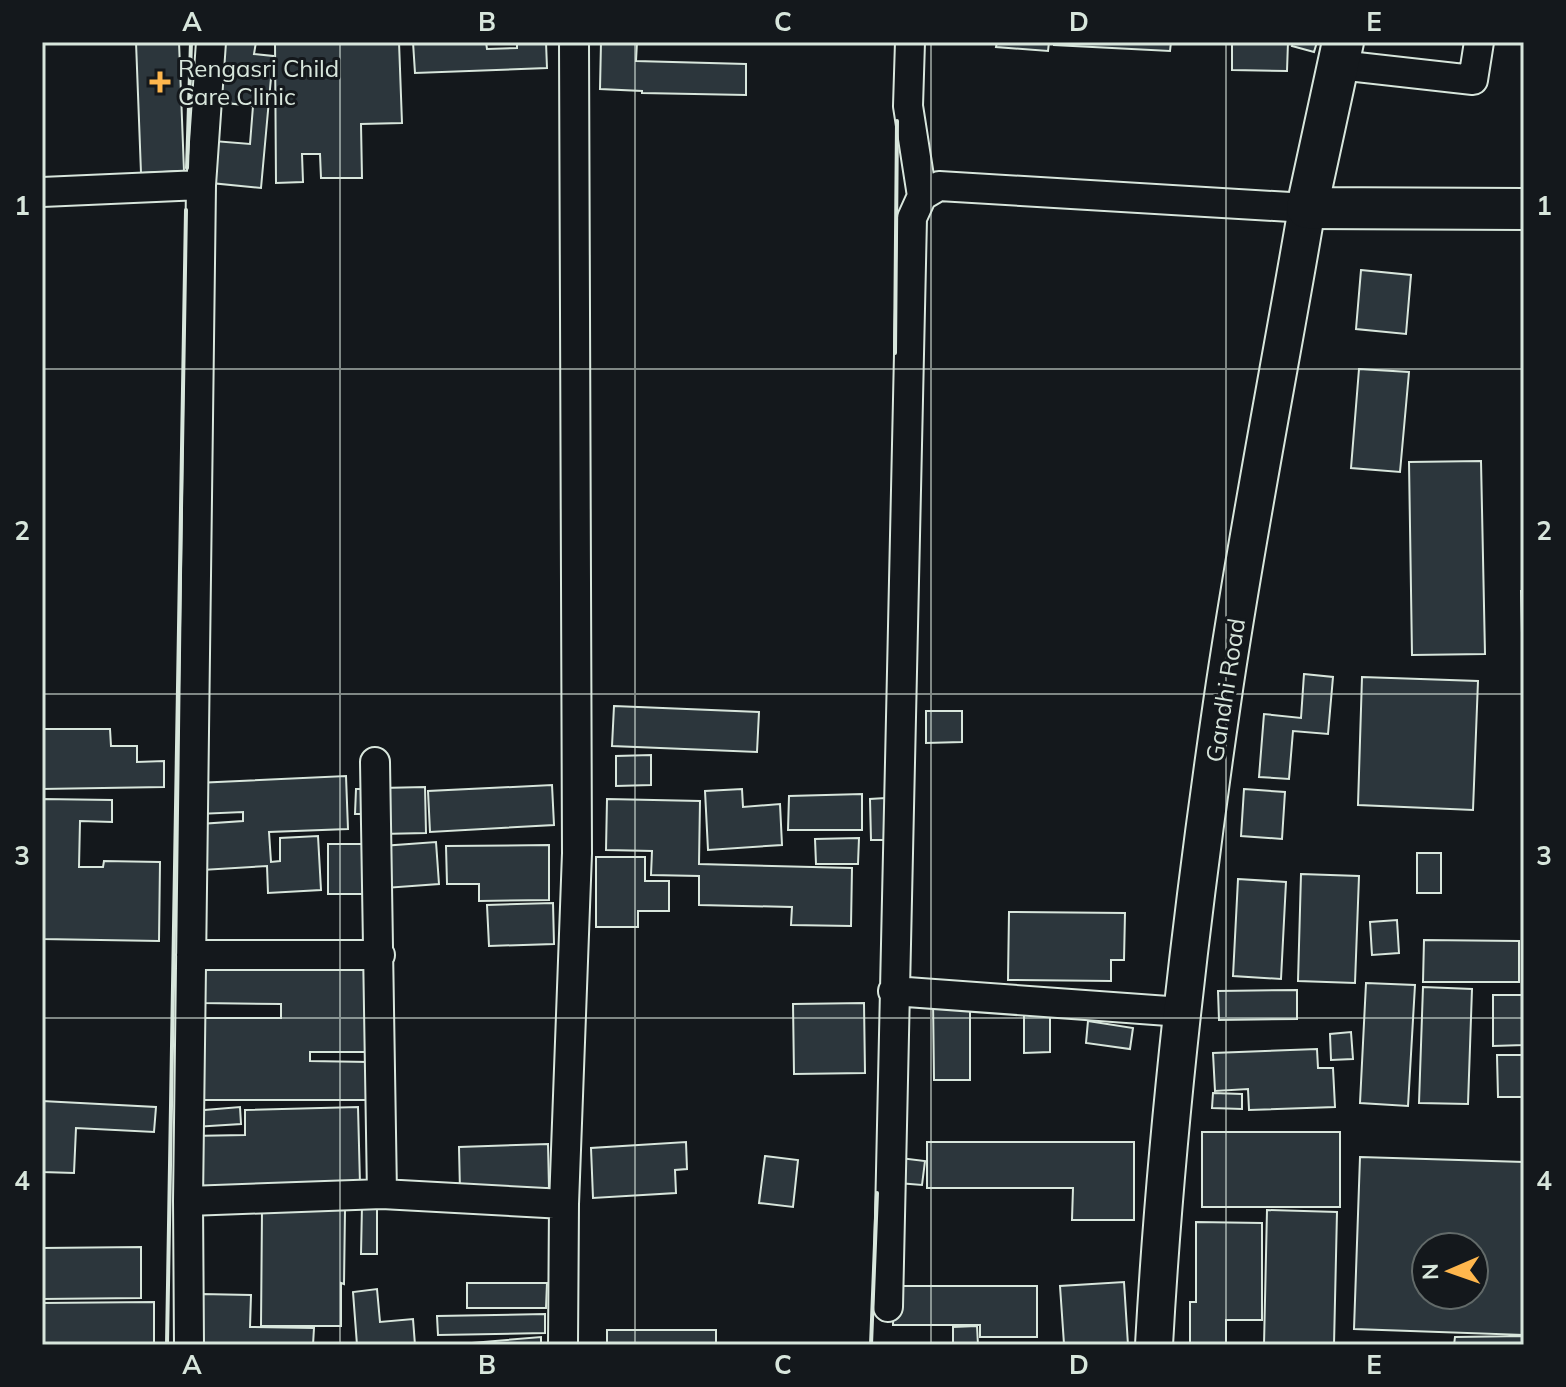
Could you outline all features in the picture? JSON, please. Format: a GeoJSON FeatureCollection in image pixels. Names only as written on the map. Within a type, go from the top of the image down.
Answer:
{"type":"FeatureCollection","features":[{"type":"Feature","properties":{"kind":"main road","name":"Gandhi Road"},"geometry":{"type":"LineString","coordinates":[[1307,208],[1341,53]]}},
{"type":"Feature","properties":{"kind":"main road"},"geometry":{"type":"LineString","coordinates":[[1307,208],[1524,209]]}},
{"type":"Feature","properties":{"kind":"street"},"geometry":{"type":"LineString","coordinates":[[189,1345],[188,1201],[201,185],[211,42]]}},
{"type":"Feature","properties":{"kind":"street"},"geometry":{"type":"LineString","coordinates":[[563,1345],[564,1204],[577,853],[574,42]]}},
{"type":"Feature","properties":{"kind":"street"},"geometry":{"type":"LineString","coordinates":[[888,1307],[912,218],[922,196],[908,106],[910,42]]}},
{"type":"Feature","properties":{"kind":"street"},"geometry":{"type":"LineString","coordinates":[[1341,53],[1473,80],[1479,42]]}},
{"type":"Feature","properties":{"kind":"street"},"geometry":{"type":"LineString","coordinates":[[42,192],[201,185]]}},
{"type":"Feature","properties":{"kind":"street"},"geometry":{"type":"LineString","coordinates":[[922,196],[939,186],[1307,208]]}},
{"type":"Feature","properties":{"kind":"street","name":"Gandhi Road"},"geometry":{"type":"LineString","coordinates":[[1154,1345],[1162,1210],[1182,1012],[1222,701],[1307,208]]}},
{"type":"Feature","properties":{"kind":"street"},"geometry":{"type":"LineString","coordinates":[[375,762],[382,1194]]}},
{"type":"Feature","properties":{"kind":"street"},"geometry":{"type":"LineString","coordinates":[[191,955],[380,955]]}},
{"type":"Feature","properties":{"kind":"street"},"geometry":{"type":"LineString","coordinates":[[893,991],[1182,1012]]}},
{"type":"Feature","properties":{"kind":"street"},"geometry":{"type":"LineString","coordinates":[[188,1201],[382,1194],[564,1204]]}},
{"type":"Feature","properties":{"kind":"building"},"geometry":{"type":"Polygon","coordinates":[[[136,42],[179,42],[184,171],[141,173],[136,42]]]}},
{"type":"Feature","properties":{"kind":"building"},"geometry":{"type":"Polygon","coordinates":[[[223,42],[256,42],[254,54],[273,56],[261,188],[211,183],[214,141],[250,144],[253,106],[217,102],[223,42]]]}},
{"type":"Feature","properties":{"kind":"building"},"geometry":{"type":"Polygon","coordinates":[[[275,42],[399,42],[402,123],[361,124],[362,178],[321,178],[320,154],[302,154],[303,182],[276,183],[275,42]]]}},
{"type":"Feature","properties":{"kind":"building"},"geometry":{"type":"Polygon","coordinates":[[[413,42],[486,42],[487,49],[517,48],[517,42],[546,42],[547,68],[415,73],[413,42]]]}},
{"type":"Feature","properties":{"kind":"building"},"geometry":{"type":"Polygon","coordinates":[[[601,42],[637,42],[636,61],[746,64],[746,95],[600,89],[601,42]]]}},
{"type":"Feature","properties":{"kind":"building"},"geometry":{"type":"Polygon","coordinates":[[[997,42],[1049,42],[1048,51],[996,47],[997,42]]]}},
{"type":"Feature","properties":{"kind":"building"},"geometry":{"type":"Polygon","coordinates":[[[1054,42],[1171,42],[1170,51],[1054,45],[1054,42]]]}},
{"type":"Feature","properties":{"kind":"building"},"geometry":{"type":"Polygon","coordinates":[[[1232,42],[1288,42],[1287,71],[1232,70],[1232,42]]]}},
{"type":"Feature","properties":{"kind":"building"},"geometry":{"type":"Polygon","coordinates":[[[1293,42],[1317,42],[1314,52],[1292,46],[1293,42]]]}},
{"type":"Feature","properties":{"kind":"building"},"geometry":{"type":"Polygon","coordinates":[[[1361,270],[1411,275],[1406,334],[1356,329],[1361,270]]]}},
{"type":"Feature","properties":{"kind":"building"},"geometry":{"type":"Polygon","coordinates":[[[1359,369],[1409,372],[1400,472],[1351,468],[1359,369]]]}},
{"type":"Feature","properties":{"kind":"building"},"geometry":{"type":"Polygon","coordinates":[[[1481,461],[1485,654],[1412,655],[1409,462],[1481,461]]]}},
{"type":"Feature","properties":{"kind":"building"},"geometry":{"type":"Polygon","coordinates":[[[1521,591],[1524,591],[1524,719],[1521,591]]]}},
{"type":"Feature","properties":{"kind":"building"},"geometry":{"type":"Polygon","coordinates":[[[1304,674],[1333,677],[1328,734],[1293,731],[1289,779],[1259,777],[1264,714],[1301,718],[1304,674]]]}},
{"type":"Feature","properties":{"kind":"building"},"geometry":{"type":"Polygon","coordinates":[[[1362,677],[1478,681],[1473,810],[1358,805],[1362,677]]]}},
{"type":"Feature","properties":{"kind":"building"},"geometry":{"type":"Polygon","coordinates":[[[614,706],[759,712],[757,752],[612,746],[614,706]]]}},
{"type":"Feature","properties":{"kind":"building"},"geometry":{"type":"Polygon","coordinates":[[[926,711],[962,711],[962,742],[926,743],[926,711]]]}},
{"type":"Feature","properties":{"kind":"building"},"geometry":{"type":"Polygon","coordinates":[[[42,729],[110,729],[111,746],[137,746],[137,762],[164,761],[164,787],[42,789],[42,729]]]}},
{"type":"Feature","properties":{"kind":"building"},"geometry":{"type":"Polygon","coordinates":[[[651,755],[651,785],[616,786],[616,756],[651,755]]]}},
{"type":"Feature","properties":{"kind":"building"},"geometry":{"type":"Polygon","coordinates":[[[346,776],[348,829],[269,832],[271,862],[280,861],[280,838],[318,836],[321,890],[268,893],[267,866],[202,870],[200,824],[243,821],[243,812],[198,814],[196,783],[346,776]]]}},
{"type":"Feature","properties":{"kind":"building"},"geometry":{"type":"Polygon","coordinates":[[[552,785],[554,825],[430,832],[428,791],[552,785]]]}},
{"type":"Feature","properties":{"kind":"building"},"geometry":{"type":"Polygon","coordinates":[[[425,787],[426,833],[381,834],[381,788],[425,787]]]}},
{"type":"Feature","properties":{"kind":"building"},"geometry":{"type":"Polygon","coordinates":[[[356,789],[374,789],[374,814],[355,814],[356,789]]]}},
{"type":"Feature","properties":{"kind":"building"},"geometry":{"type":"Polygon","coordinates":[[[742,789],[743,807],[780,804],[782,845],[708,850],[705,791],[742,789]]]}},
{"type":"Feature","properties":{"kind":"building"},"geometry":{"type":"Polygon","coordinates":[[[1244,789],[1285,792],[1282,839],[1241,836],[1244,789]]]}},
{"type":"Feature","properties":{"kind":"building"},"geometry":{"type":"Polygon","coordinates":[[[862,794],[862,830],[788,830],[789,796],[862,794]]]}},
{"type":"Feature","properties":{"kind":"building"},"geometry":{"type":"Polygon","coordinates":[[[885,798],[885,840],[871,840],[870,799],[885,798]]]}},
{"type":"Feature","properties":{"kind":"building"},"geometry":{"type":"Polygon","coordinates":[[[42,799],[112,800],[112,822],[80,821],[79,867],[103,867],[104,861],[160,862],[159,941],[42,939],[42,799]]]}},
{"type":"Feature","properties":{"kind":"building"},"geometry":{"type":"Polygon","coordinates":[[[607,799],[700,801],[699,864],[852,868],[851,926],[791,925],[792,907],[699,905],[699,876],[651,875],[652,851],[606,850],[607,799]]]}},
{"type":"Feature","properties":{"kind":"building"},"geometry":{"type":"Polygon","coordinates":[[[859,838],[858,864],[816,864],[815,839],[859,838]]]}},
{"type":"Feature","properties":{"kind":"building"},"geometry":{"type":"Polygon","coordinates":[[[436,842],[439,884],[385,888],[382,846],[436,842]]]}},
{"type":"Feature","properties":{"kind":"building"},"geometry":{"type":"Polygon","coordinates":[[[328,844],[373,844],[373,894],[328,894],[328,844]]]}},
{"type":"Feature","properties":{"kind":"building"},"geometry":{"type":"Polygon","coordinates":[[[549,845],[549,900],[479,901],[479,884],[447,884],[446,846],[549,845]]]}},
{"type":"Feature","properties":{"kind":"building"},"geometry":{"type":"Polygon","coordinates":[[[1417,853],[1441,853],[1441,893],[1417,893],[1417,853]]]}},
{"type":"Feature","properties":{"kind":"building"},"geometry":{"type":"Polygon","coordinates":[[[596,857],[645,857],[645,881],[669,881],[669,911],[638,911],[638,927],[596,927],[596,857]]]}},
{"type":"Feature","properties":{"kind":"building"},"geometry":{"type":"Polygon","coordinates":[[[1301,874],[1359,876],[1355,983],[1298,981],[1301,874]]]}},
{"type":"Feature","properties":{"kind":"building"},"geometry":{"type":"Polygon","coordinates":[[[1238,879],[1286,882],[1281,979],[1233,976],[1238,879]]]}},
{"type":"Feature","properties":{"kind":"building"},"geometry":{"type":"Polygon","coordinates":[[[553,903],[554,944],[489,946],[487,905],[553,903]]]}},
{"type":"Feature","properties":{"kind":"building"},"geometry":{"type":"Polygon","coordinates":[[[1009,912],[1125,913],[1124,960],[1111,960],[1111,981],[1008,980],[1009,912]]]}},
{"type":"Feature","properties":{"kind":"building"},"geometry":{"type":"Polygon","coordinates":[[[1397,920],[1399,953],[1372,955],[1370,922],[1397,920]]]}},
{"type":"Feature","properties":{"kind":"building"},"geometry":{"type":"Polygon","coordinates":[[[1424,940],[1519,941],[1519,982],[1423,982],[1424,940]]]}},
{"type":"Feature","properties":{"kind":"building"},"geometry":{"type":"Polygon","coordinates":[[[201,968],[374,968],[373,1052],[310,1052],[310,1061],[368,1062],[367,1100],[199,1100],[199,1018],[281,1018],[281,1004],[201,1003],[201,968]]]}},
{"type":"Feature","properties":{"kind":"building"},"geometry":{"type":"Polygon","coordinates":[[[1366,983],[1415,985],[1408,1106],[1360,1103],[1366,983]]]}},
{"type":"Feature","properties":{"kind":"building"},"geometry":{"type":"Polygon","coordinates":[[[1423,987],[1472,989],[1468,1104],[1419,1103],[1423,987]]]}},
{"type":"Feature","properties":{"kind":"building"},"geometry":{"type":"Polygon","coordinates":[[[1297,990],[1297,1019],[1219,1020],[1218,991],[1297,990]]]}},
{"type":"Feature","properties":{"kind":"building"},"geometry":{"type":"Polygon","coordinates":[[[1493,995],[1524,995],[1524,1045],[1493,1046],[1493,995]]]}},
{"type":"Feature","properties":{"kind":"building"},"geometry":{"type":"Polygon","coordinates":[[[933,1000],[970,1001],[970,1080],[934,1080],[933,1000]]]}},
{"type":"Feature","properties":{"kind":"building"},"geometry":{"type":"Polygon","coordinates":[[[864,1003],[865,1073],[794,1074],[793,1004],[864,1003]]]}},
{"type":"Feature","properties":{"kind":"building"},"geometry":{"type":"Polygon","coordinates":[[[1024,1014],[1050,1014],[1050,1052],[1024,1053],[1024,1014]]]}},
{"type":"Feature","properties":{"kind":"building"},"geometry":{"type":"Polygon","coordinates":[[[1088,1021],[1133,1028],[1130,1049],[1086,1043],[1088,1021]]]}},
{"type":"Feature","properties":{"kind":"building"},"geometry":{"type":"Polygon","coordinates":[[[1351,1032],[1353,1059],[1331,1060],[1330,1034],[1351,1032]]]}},
{"type":"Feature","properties":{"kind":"building"},"geometry":{"type":"Polygon","coordinates":[[[1317,1049],[1318,1068],[1333,1068],[1335,1107],[1249,1110],[1248,1089],[1215,1091],[1213,1053],[1317,1049]]]}},
{"type":"Feature","properties":{"kind":"building"},"geometry":{"type":"Polygon","coordinates":[[[1497,1055],[1524,1055],[1524,1097],[1498,1097],[1497,1055]]]}},
{"type":"Feature","properties":{"kind":"building"},"geometry":{"type":"Polygon","coordinates":[[[1213,1093],[1242,1094],[1242,1109],[1212,1108],[1213,1093]]]}},
{"type":"Feature","properties":{"kind":"building"},"geometry":{"type":"Polygon","coordinates":[[[42,1101],[156,1107],[154,1132],[76,1128],[74,1173],[42,1172],[42,1101]]]}},
{"type":"Feature","properties":{"kind":"building"},"geometry":{"type":"Polygon","coordinates":[[[240,1107],[241,1124],[194,1127],[193,1111],[240,1107]]]}},
{"type":"Feature","properties":{"kind":"building"},"geometry":{"type":"Polygon","coordinates":[[[358,1107],[360,1184],[190,1187],[190,1136],[245,1135],[245,1110],[358,1107]]]}},
{"type":"Feature","properties":{"kind":"building"},"geometry":{"type":"Polygon","coordinates":[[[1202,1132],[1340,1132],[1340,1207],[1202,1207],[1202,1132]]]}},
{"type":"Feature","properties":{"kind":"building"},"geometry":{"type":"Polygon","coordinates":[[[686,1142],[687,1169],[675,1170],[676,1193],[593,1198],[591,1148],[686,1142]]]}},
{"type":"Feature","properties":{"kind":"building"},"geometry":{"type":"Polygon","coordinates":[[[927,1142],[1134,1142],[1134,1220],[1072,1220],[1073,1188],[927,1188],[927,1142]]]}},
{"type":"Feature","properties":{"kind":"building"},"geometry":{"type":"Polygon","coordinates":[[[548,1144],[549,1188],[460,1191],[459,1147],[548,1144]]]}},
{"type":"Feature","properties":{"kind":"building"},"geometry":{"type":"Polygon","coordinates":[[[765,1156],[798,1160],[793,1207],[759,1203],[765,1156]]]}},
{"type":"Feature","properties":{"kind":"building"},"geometry":{"type":"Polygon","coordinates":[[[1360,1157],[1524,1162],[1524,1335],[1354,1329],[1360,1157]]]}},
{"type":"Feature","properties":{"kind":"building"},"geometry":{"type":"Polygon","coordinates":[[[900,1158],[925,1161],[922,1185],[898,1183],[900,1158]]]}},
{"type":"Feature","properties":{"kind":"building"},"geometry":{"type":"Polygon","coordinates":[[[362,1205],[377,1205],[377,1254],[361,1254],[362,1205]]]}},
{"type":"Feature","properties":{"kind":"building"},"geometry":{"type":"Polygon","coordinates":[[[262,1210],[345,1210],[341,1326],[261,1326],[262,1210]]]}},
{"type":"Feature","properties":{"kind":"building"},"geometry":{"type":"Polygon","coordinates":[[[1267,1210],[1337,1212],[1334,1345],[1264,1345],[1267,1210]]]}},
{"type":"Feature","properties":{"kind":"building"},"geometry":{"type":"Polygon","coordinates":[[[1196,1222],[1262,1223],[1262,1320],[1226,1320],[1226,1345],[1190,1345],[1190,1302],[1196,1302],[1196,1222]]]}},
{"type":"Feature","properties":{"kind":"building"},"geometry":{"type":"Polygon","coordinates":[[[141,1247],[141,1298],[42,1299],[42,1248],[141,1247]]]}},
{"type":"Feature","properties":{"kind":"building"},"geometry":{"type":"Polygon","coordinates":[[[1124,1282],[1128,1345],[1049,1345],[1064,1344],[1060,1286],[1124,1282]]]}},
{"type":"Feature","properties":{"kind":"building"},"geometry":{"type":"Polygon","coordinates":[[[467,1283],[547,1283],[546,1308],[467,1308],[467,1283]]]}},
{"type":"Feature","properties":{"kind":"building"},"geometry":{"type":"Polygon","coordinates":[[[894,1286],[1037,1286],[1037,1337],[980,1337],[980,1325],[893,1325],[894,1286]]]}},
{"type":"Feature","properties":{"kind":"building"},"geometry":{"type":"Polygon","coordinates":[[[377,1289],[380,1322],[413,1319],[415,1345],[357,1345],[353,1292],[377,1289]]]}},
{"type":"Feature","properties":{"kind":"building"},"geometry":{"type":"Polygon","coordinates":[[[201,1294],[251,1295],[250,1327],[314,1328],[313,1345],[200,1345],[201,1294]]]}},
{"type":"Feature","properties":{"kind":"building"},"geometry":{"type":"Polygon","coordinates":[[[154,1302],[154,1343],[42,1345],[42,1303],[154,1302]]]}},
{"type":"Feature","properties":{"kind":"building"},"geometry":{"type":"Polygon","coordinates":[[[545,1314],[545,1333],[438,1335],[437,1316],[545,1314]]]}},
{"type":"Feature","properties":{"kind":"building"},"geometry":{"type":"Polygon","coordinates":[[[977,1326],[978,1345],[953,1345],[953,1327],[977,1326]]]}},
{"type":"Feature","properties":{"kind":"building"},"geometry":{"type":"Polygon","coordinates":[[[607,1330],[716,1330],[716,1345],[607,1345],[607,1330]]]}},
{"type":"Feature","properties":{"kind":"building"},"geometry":{"type":"Polygon","coordinates":[[[1524,1336],[1524,1345],[1454,1345],[1455,1337],[1524,1336]]]}},
{"type":"Feature","properties":{"kind":"building"},"geometry":{"type":"Polygon","coordinates":[[[541,1337],[541,1345],[448,1345],[541,1337]]]}},
{"type":"Feature","properties":{"kind":"wall"},"geometry":{"type":"LineString","coordinates":[[187,168],[191,42]]}},
{"type":"Feature","properties":{"kind":"wall"},"geometry":{"type":"LineString","coordinates":[[895,353],[897,121]]}},
{"type":"Feature","properties":{"kind":"wall"},"geometry":{"type":"LineString","coordinates":[[167,1345],[186,210]]}},
{"type":"Feature","properties":{"kind":"wall"},"geometry":{"type":"LineString","coordinates":[[871,1345],[877,1193]]}},
{"type":"Feature","properties":{"kind":"place","name":"Rengasri Child Care Clinic"},"geometry":{"type":"Point","coordinates":[160,82]}}]}
